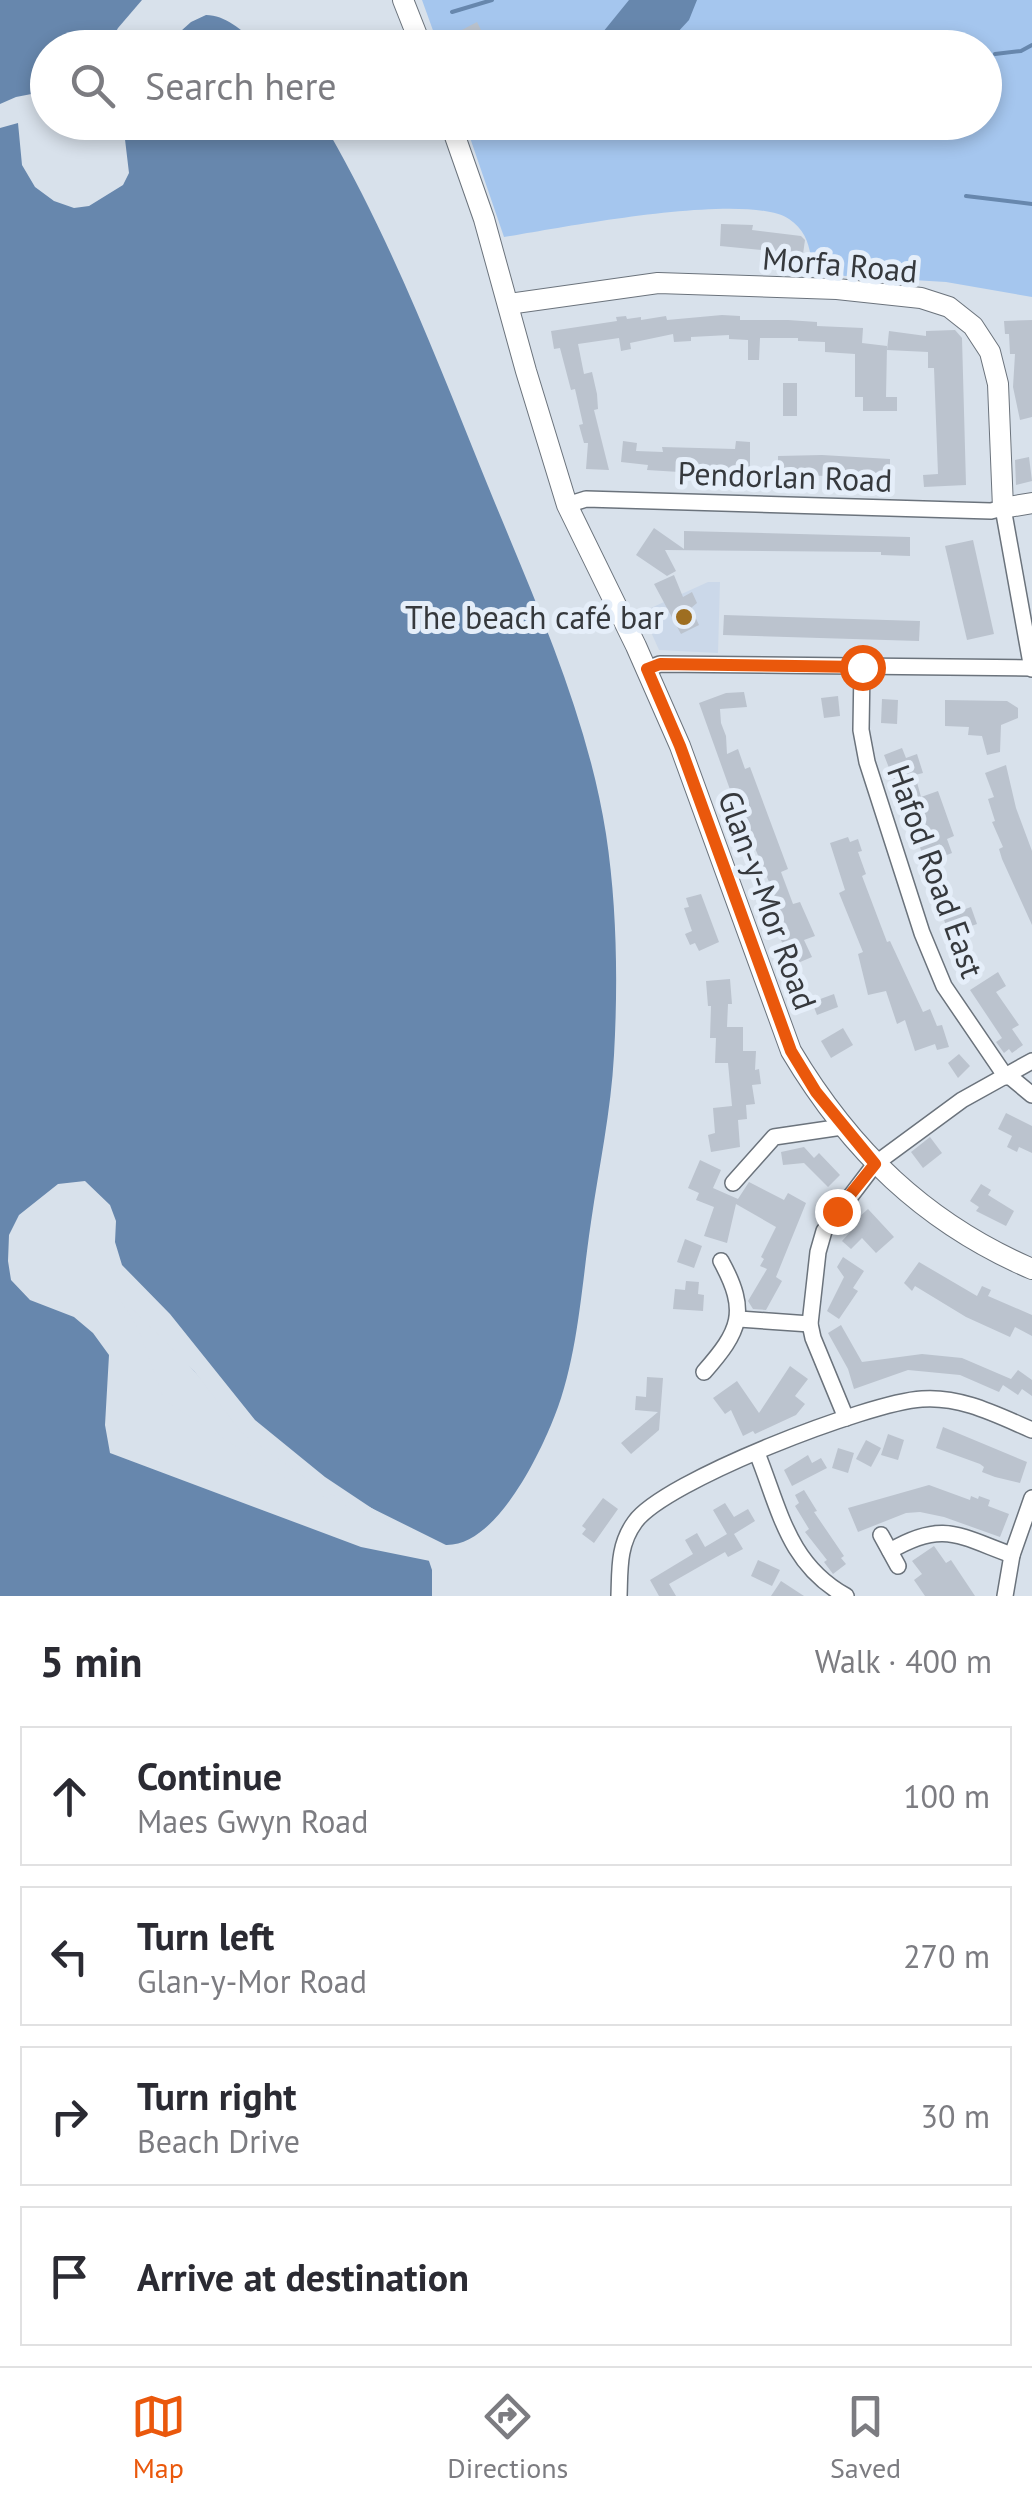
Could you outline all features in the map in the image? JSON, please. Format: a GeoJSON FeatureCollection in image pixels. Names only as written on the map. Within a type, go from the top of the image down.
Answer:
{"type":"FeatureCollection","features":[{"type":"Feature","properties":{"kind":"street"},"geometry":{"type":"LineString","coordinates":[[404,0],[415,30]]}},
{"type":"Feature","properties":{"kind":"street","name":"Glan-y-Mor Road"},"geometry":{"type":"LineString","coordinates":[[456,140],[484,219],[567,505],[680,746],[791,1051],[842,1127],[904,1192],[972,1239],[1032,1269]]}},
{"type":"Feature","properties":{"kind":"street","name":"Morfa Road"},"geometry":{"type":"LineString","coordinates":[[508,304],[658,283],[837,289],[921,298],[949,308],[973,326],[990,352],[998,384],[1003,508]]}},
{"type":"Feature","properties":{"kind":"street","name":"Pendorlan Road"},"geometry":{"type":"LineString","coordinates":[[567,505],[586,498],[991,511],[1003,508]]}},
{"type":"Feature","properties":{"kind":"street"},"geometry":{"type":"LineString","coordinates":[[647,669],[660,664],[1032,668],[1003,508],[1032,503]]}},
{"type":"Feature","properties":{"kind":"street","name":"Hafod Road East"},"geometry":{"type":"LineString","coordinates":[[862,667],[861,730],[867,762],[922,933],[944,986],[1007,1076],[1032,1095]]}},
{"type":"Feature","properties":{"kind":"street"},"geometry":{"type":"LineString","coordinates":[[846,1418],[810,1324],[824,1232],[875,1164],[962,1100],[1032,1062]]}},
{"type":"Feature","properties":{"kind":"street"},"geometry":{"type":"LineString","coordinates":[[733,1183],[774,1137],[842,1127]]}},
{"type":"Feature","properties":{"kind":"street"},"geometry":{"type":"LineString","coordinates":[[704,1372],[734,1336],[739,1320],[735,1290],[721,1261]]}},
{"type":"Feature","properties":{"kind":"street"},"geometry":{"type":"LineString","coordinates":[[739,1320],[810,1324]]}},
{"type":"Feature","properties":{"kind":"street"},"geometry":{"type":"LineString","coordinates":[[618,1596],[620,1556],[636,1519],[678,1487],[757,1453],[884,1405],[940,1399],[985,1410],[1032,1430]]}},
{"type":"Feature","properties":{"kind":"street"},"geometry":{"type":"LineString","coordinates":[[757,1453],[798,1555],[816,1577],[848,1591]]}},
{"type":"Feature","properties":{"kind":"street"},"geometry":{"type":"LineString","coordinates":[[1005,1596],[1012,1555],[1032,1498]]}},
{"type":"Feature","properties":{"kind":"street"},"geometry":{"type":"LineString","coordinates":[[882,1535],[894,1558],[933,1531],[957,1535],[1012,1555]]}},
{"type":"Feature","properties":{"kind":"shaded area"},"geometry":{"type":"Polygon","coordinates":[[[0,0],[178,0],[151,30],[30,30],[30,140],[332,140],[374,217],[414,306],[541,614],[586,744],[606,834],[614,917],[616,1000],[610,1097],[577,1325],[560,1401],[535,1460],[510,1500],[480,1532],[464,1542],[446,1545],[325,1485],[245,1429],[124,1291],[108,1286],[160,1403],[284,1483],[427,1555],[432,1570],[432,1596],[0,1596],[0,0]]]}},
{"type":"Feature","properties":{"kind":"shaded area"},"geometry":{"type":"Polygon","coordinates":[[[422,0],[1032,0],[1032,297],[946,282],[813,274],[810,251],[801,230],[789,219],[767,211],[651,214],[504,237],[471,140],[1002,140],[1002,30],[433,30],[422,0]]]}},
{"type":"Feature","properties":{"kind":"shaded area"},"geometry":{"type":"Polygon","coordinates":[[[629,0],[697,0],[689,20],[680,30],[605,30],[629,0]]]}},
{"type":"Feature","properties":{"kind":"shaded area"},"geometry":{"type":"Polygon","coordinates":[[[214,16],[241,30],[182,30],[191,22],[214,16]]]}},
{"type":"Feature","properties":{"kind":"shaded area"},"geometry":{"type":"Polygon","coordinates":[[[708,582],[720,582],[718,653],[659,650],[642,612],[708,582]]]}},
{"type":"Feature","properties":{"kind":"pier"},"geometry":{"type":"Polygon","coordinates":[[[142,0],[183,0],[157,30],[118,28],[142,0]]]}},
{"type":"Feature","properties":{"kind":"pier"},"geometry":{"type":"Polygon","coordinates":[[[30,94],[30,140],[125,140],[129,173],[123,185],[89,206],[74,208],[54,201],[35,187],[22,165],[18,123],[0,128],[0,104],[30,94]]]}},
{"type":"Feature","properties":{"kind":"pier"},"geometry":{"type":"Polygon","coordinates":[[[85,1181],[110,1205],[122,1265],[170,1314],[255,1420],[325,1477],[421,1541],[435,1562],[361,1547],[110,1453],[105,1425],[109,1355],[93,1333],[74,1317],[30,1300],[11,1280],[9,1235],[19,1215],[58,1184],[85,1181]],[[114,1290],[138,1328],[164,1400],[287,1479],[390,1523],[322,1490],[242,1433],[194,1371],[114,1290]]]}},
{"type":"Feature","properties":{"kind":"building"},"geometry":{"type":"Polygon","coordinates":[[[477,22],[481,30],[462,30],[477,22]]]}},
{"type":"Feature","properties":{"kind":"building"},"geometry":{"type":"Polygon","coordinates":[[[721,224],[753,225],[752,230],[801,236],[805,240],[803,254],[720,246],[721,224]]]}},
{"type":"Feature","properties":{"kind":"building"},"geometry":{"type":"Polygon","coordinates":[[[626,316],[641,320],[666,316],[667,320],[740,316],[740,320],[788,320],[863,328],[862,343],[887,346],[886,397],[897,397],[897,411],[863,411],[863,397],[855,397],[855,354],[825,352],[825,342],[760,338],[759,360],[748,360],[748,340],[729,339],[729,335],[674,342],[673,334],[630,343],[631,349],[621,351],[619,338],[578,344],[584,374],[592,372],[598,409],[594,410],[609,470],[586,469],[588,443],[584,443],[579,425],[583,424],[575,389],[571,390],[560,348],[554,349],[551,331],[617,321],[616,317],[626,316]]]}},
{"type":"Feature","properties":{"kind":"building"},"geometry":{"type":"Polygon","coordinates":[[[1032,320],[1032,417],[1020,420],[1013,387],[1015,354],[1010,354],[1004,321],[1032,320]]]}},
{"type":"Feature","properties":{"kind":"building"},"geometry":{"type":"Polygon","coordinates":[[[955,330],[962,338],[966,485],[924,487],[923,475],[938,474],[934,368],[928,368],[928,352],[887,350],[889,331],[926,336],[926,331],[955,330]]]}},
{"type":"Feature","properties":{"kind":"building"},"geometry":{"type":"Polygon","coordinates":[[[783,383],[797,383],[797,416],[783,416],[783,383]]]}},
{"type":"Feature","properties":{"kind":"building"},"geometry":{"type":"Polygon","coordinates":[[[623,441],[637,443],[636,451],[663,452],[662,447],[735,449],[736,441],[750,442],[750,468],[728,475],[647,470],[648,465],[621,462],[623,441]]]}},
{"type":"Feature","properties":{"kind":"building"},"geometry":{"type":"Polygon","coordinates":[[[778,456],[890,459],[890,477],[778,475],[778,456]]]}},
{"type":"Feature","properties":{"kind":"building"},"geometry":{"type":"Polygon","coordinates":[[[1029,457],[1032,481],[1016,485],[1015,460],[1029,457]]]}},
{"type":"Feature","properties":{"kind":"building"},"geometry":{"type":"Polygon","coordinates":[[[654,528],[684,549],[684,531],[910,537],[910,556],[881,552],[665,550],[676,571],[667,576],[636,555],[654,528]]]}},
{"type":"Feature","properties":{"kind":"building"},"geometry":{"type":"Polygon","coordinates":[[[973,540],[994,634],[967,640],[945,546],[973,540]]]}},
{"type":"Feature","properties":{"kind":"building"},"geometry":{"type":"Polygon","coordinates":[[[674,575],[683,597],[692,592],[697,603],[691,608],[699,625],[681,634],[654,584],[674,575]]]}},
{"type":"Feature","properties":{"kind":"building"},"geometry":{"type":"Polygon","coordinates":[[[724,615],[920,621],[919,641],[723,635],[724,615]]]}},
{"type":"Feature","properties":{"kind":"building"},"geometry":{"type":"Polygon","coordinates":[[[744,692],[747,707],[720,709],[721,723],[727,754],[738,749],[745,769],[750,767],[788,869],[781,872],[793,904],[800,902],[815,936],[804,940],[812,957],[793,965],[780,938],[784,936],[770,896],[774,894],[750,836],[747,837],[699,703],[726,693],[744,692]]]}},
{"type":"Feature","properties":{"kind":"building"},"geometry":{"type":"Polygon","coordinates":[[[838,696],[840,716],[824,718],[821,698],[838,696]]]}},
{"type":"Feature","properties":{"kind":"building"},"geometry":{"type":"Polygon","coordinates":[[[882,699],[898,700],[897,724],[881,723],[882,699]]]}},
{"type":"Feature","properties":{"kind":"building"},"geometry":{"type":"Polygon","coordinates":[[[945,700],[1007,701],[1018,708],[1018,718],[1001,725],[1000,752],[987,755],[982,736],[968,735],[969,727],[945,726],[945,700]]]}},
{"type":"Feature","properties":{"kind":"building"},"geometry":{"type":"Polygon","coordinates":[[[902,748],[906,758],[917,754],[923,773],[915,775],[921,797],[938,791],[954,836],[947,839],[952,853],[926,863],[884,755],[902,748]]]}},
{"type":"Feature","properties":{"kind":"building"},"geometry":{"type":"Polygon","coordinates":[[[1006,765],[1032,851],[1032,925],[1002,859],[999,849],[1003,847],[992,822],[995,821],[988,799],[994,797],[985,773],[1006,765]]]}},
{"type":"Feature","properties":{"kind":"building"},"geometry":{"type":"Polygon","coordinates":[[[848,837],[850,842],[858,839],[866,874],[862,876],[887,942],[890,941],[923,1012],[930,1009],[937,1026],[942,1025],[949,1047],[937,1050],[935,1044],[915,1051],[905,1020],[897,1024],[886,991],[868,995],[858,954],[863,952],[839,893],[845,890],[830,843],[848,837]]]}},
{"type":"Feature","properties":{"kind":"building"},"geometry":{"type":"Polygon","coordinates":[[[701,894],[719,942],[699,951],[695,943],[690,945],[685,934],[692,931],[684,908],[689,907],[686,898],[701,894]]]}},
{"type":"Feature","properties":{"kind":"building"},"geometry":{"type":"Polygon","coordinates":[[[971,907],[977,924],[949,934],[943,917],[971,907]]]}},
{"type":"Feature","properties":{"kind":"building"},"geometry":{"type":"Polygon","coordinates":[[[998,972],[1006,986],[996,992],[1019,1025],[1012,1029],[1023,1045],[1012,1053],[1009,1049],[1004,1053],[996,1042],[1002,1038],[970,990],[998,972]]]}},
{"type":"Feature","properties":{"kind":"building"},"geometry":{"type":"Polygon","coordinates":[[[730,979],[732,1004],[728,1004],[727,1027],[743,1027],[743,1051],[756,1051],[755,1070],[759,1069],[761,1084],[752,1085],[755,1104],[746,1105],[747,1119],[738,1120],[740,1147],[711,1152],[708,1135],[715,1133],[713,1108],[732,1106],[728,1063],[715,1063],[716,1038],[710,1038],[711,1006],[706,981],[730,979]]]}},
{"type":"Feature","properties":{"kind":"building"},"geometry":{"type":"Polygon","coordinates":[[[834,994],[838,1007],[817,1015],[812,1002],[834,994]]]}},
{"type":"Feature","properties":{"kind":"building"},"geometry":{"type":"Polygon","coordinates":[[[843,1028],[853,1045],[831,1058],[821,1041],[843,1028]]]}},
{"type":"Feature","properties":{"kind":"building"},"geometry":{"type":"Polygon","coordinates":[[[959,1054],[970,1066],[958,1078],[948,1063],[959,1054]]]}},
{"type":"Feature","properties":{"kind":"building"},"geometry":{"type":"Polygon","coordinates":[[[1006,1113],[1032,1126],[1032,1153],[1007,1147],[1012,1136],[998,1129],[1006,1113]]]}},
{"type":"Feature","properties":{"kind":"building"},"geometry":{"type":"Polygon","coordinates":[[[930,1137],[942,1153],[923,1168],[911,1152],[930,1137]]]}},
{"type":"Feature","properties":{"kind":"building"},"geometry":{"type":"Polygon","coordinates":[[[804,1147],[814,1158],[819,1153],[840,1175],[828,1187],[804,1163],[783,1165],[781,1152],[804,1147]]]}},
{"type":"Feature","properties":{"kind":"building"},"geometry":{"type":"Polygon","coordinates":[[[700,1160],[721,1170],[713,1188],[738,1199],[749,1182],[784,1200],[788,1193],[806,1203],[776,1277],[782,1281],[766,1310],[753,1309],[748,1301],[767,1269],[760,1266],[764,1259],[761,1257],[776,1227],[736,1204],[727,1243],[704,1236],[714,1207],[696,1200],[699,1193],[688,1188],[700,1160]]]}},
{"type":"Feature","properties":{"kind":"building"},"geometry":{"type":"Polygon","coordinates":[[[981,1184],[991,1190],[988,1195],[1014,1211],[1006,1226],[976,1211],[979,1207],[970,1201],[981,1184]]]}},
{"type":"Feature","properties":{"kind":"building"},"geometry":{"type":"Polygon","coordinates":[[[868,1209],[894,1237],[876,1253],[862,1238],[851,1249],[842,1241],[853,1229],[850,1225],[868,1209]]]}},
{"type":"Feature","properties":{"kind":"building"},"geometry":{"type":"Polygon","coordinates":[[[685,1239],[702,1246],[694,1268],[677,1262],[685,1239]]]}},
{"type":"Feature","properties":{"kind":"building"},"geometry":{"type":"Polygon","coordinates":[[[843,1257],[864,1271],[853,1288],[858,1291],[839,1319],[827,1311],[844,1277],[837,1267],[843,1257]]]}},
{"type":"Feature","properties":{"kind":"building"},"geometry":{"type":"Polygon","coordinates":[[[919,1262],[977,1296],[982,1286],[991,1290],[988,1296],[1032,1315],[1032,1336],[1015,1327],[1010,1337],[966,1317],[915,1286],[912,1291],[904,1283],[919,1262]]]}},
{"type":"Feature","properties":{"kind":"building"},"geometry":{"type":"Polygon","coordinates":[[[686,1281],[699,1282],[698,1294],[704,1295],[703,1311],[673,1309],[675,1289],[685,1290],[686,1281]]]}},
{"type":"Feature","properties":{"kind":"building"},"geometry":{"type":"Polygon","coordinates":[[[841,1325],[862,1362],[922,1354],[962,1358],[1011,1379],[1018,1370],[1032,1380],[1032,1396],[1022,1389],[1018,1395],[1003,1385],[999,1392],[960,1375],[908,1370],[854,1389],[828,1333],[841,1325]]]}},
{"type":"Feature","properties":{"kind":"building"},"geometry":{"type":"Polygon","coordinates":[[[790,1366],[808,1379],[795,1396],[805,1404],[796,1415],[743,1436],[731,1410],[725,1414],[713,1398],[737,1381],[759,1413],[790,1366]]]}},
{"type":"Feature","properties":{"kind":"building"},"geometry":{"type":"Polygon","coordinates":[[[647,1377],[663,1378],[659,1430],[631,1454],[621,1443],[658,1412],[635,1410],[636,1396],[646,1397],[647,1377]]]}},
{"type":"Feature","properties":{"kind":"building"},"geometry":{"type":"Polygon","coordinates":[[[943,1427],[1027,1462],[1020,1483],[982,1472],[984,1467],[980,1464],[936,1448],[943,1427]]]}},
{"type":"Feature","properties":{"kind":"building"},"geometry":{"type":"Polygon","coordinates":[[[888,1434],[904,1440],[898,1460],[881,1455],[888,1434]]]}},
{"type":"Feature","properties":{"kind":"building"},"geometry":{"type":"Polygon","coordinates":[[[866,1440],[881,1448],[871,1467],[856,1459],[866,1440]]]}},
{"type":"Feature","properties":{"kind":"building"},"geometry":{"type":"Polygon","coordinates":[[[838,1448],[854,1453],[848,1473],[832,1468],[838,1448]]]}},
{"type":"Feature","properties":{"kind":"building"},"geometry":{"type":"Polygon","coordinates":[[[808,1455],[812,1463],[821,1458],[827,1468],[792,1486],[784,1470],[808,1455]]]}},
{"type":"Feature","properties":{"kind":"building"},"geometry":{"type":"Polygon","coordinates":[[[929,1485],[970,1500],[971,1496],[979,1496],[990,1500],[988,1506],[1009,1514],[1000,1537],[920,1512],[906,1513],[858,1532],[848,1508],[929,1485]]]}},
{"type":"Feature","properties":{"kind":"building"},"geometry":{"type":"Polygon","coordinates":[[[804,1490],[844,1556],[841,1558],[846,1564],[833,1574],[805,1532],[809,1529],[795,1506],[799,1503],[795,1495],[804,1490]]]}},
{"type":"Feature","properties":{"kind":"building"},"geometry":{"type":"Polygon","coordinates":[[[603,1498],[618,1509],[594,1543],[582,1534],[586,1529],[582,1526],[603,1498]]]}},
{"type":"Feature","properties":{"kind":"building"},"geometry":{"type":"Polygon","coordinates":[[[725,1503],[734,1517],[748,1509],[755,1521],[734,1534],[743,1549],[728,1557],[725,1552],[669,1584],[676,1596],[659,1596],[650,1580],[693,1554],[685,1540],[697,1533],[705,1547],[727,1534],[713,1510],[725,1503]]]}},
{"type":"Feature","properties":{"kind":"building"},"geometry":{"type":"Polygon","coordinates":[[[934,1546],[946,1563],[951,1560],[975,1596],[925,1596],[914,1580],[922,1574],[912,1561],[934,1546]]]}},
{"type":"Feature","properties":{"kind":"building"},"geometry":{"type":"Polygon","coordinates":[[[758,1560],[780,1570],[772,1586],[751,1576],[758,1560]]]}},
{"type":"Feature","properties":{"kind":"building"},"geometry":{"type":"Polygon","coordinates":[[[781,1581],[804,1596],[771,1596],[781,1581]]]}},
{"type":"Feature","properties":{"kind":"waterway"},"geometry":{"type":"LineString","coordinates":[[452,12],[492,0]]}},
{"type":"Feature","properties":{"kind":"waterway"},"geometry":{"type":"LineString","coordinates":[[1002,53],[1032,45]]}},
{"type":"Feature","properties":{"kind":"waterway"},"geometry":{"type":"LineString","coordinates":[[966,196],[1032,204]]}},
{"type":"Feature","properties":{"kind":"place","name":"The beach café bar"},"geometry":{"type":"Point","coordinates":[684,617]}},
{"type":"Feature","properties":{"kind":"route"},"geometry":{"type":"LineString","coordinates":[[837,1211],[875,1164],[842,1127],[791,1051],[680,746],[647,669],[660,664],[862,667]]}}]}
